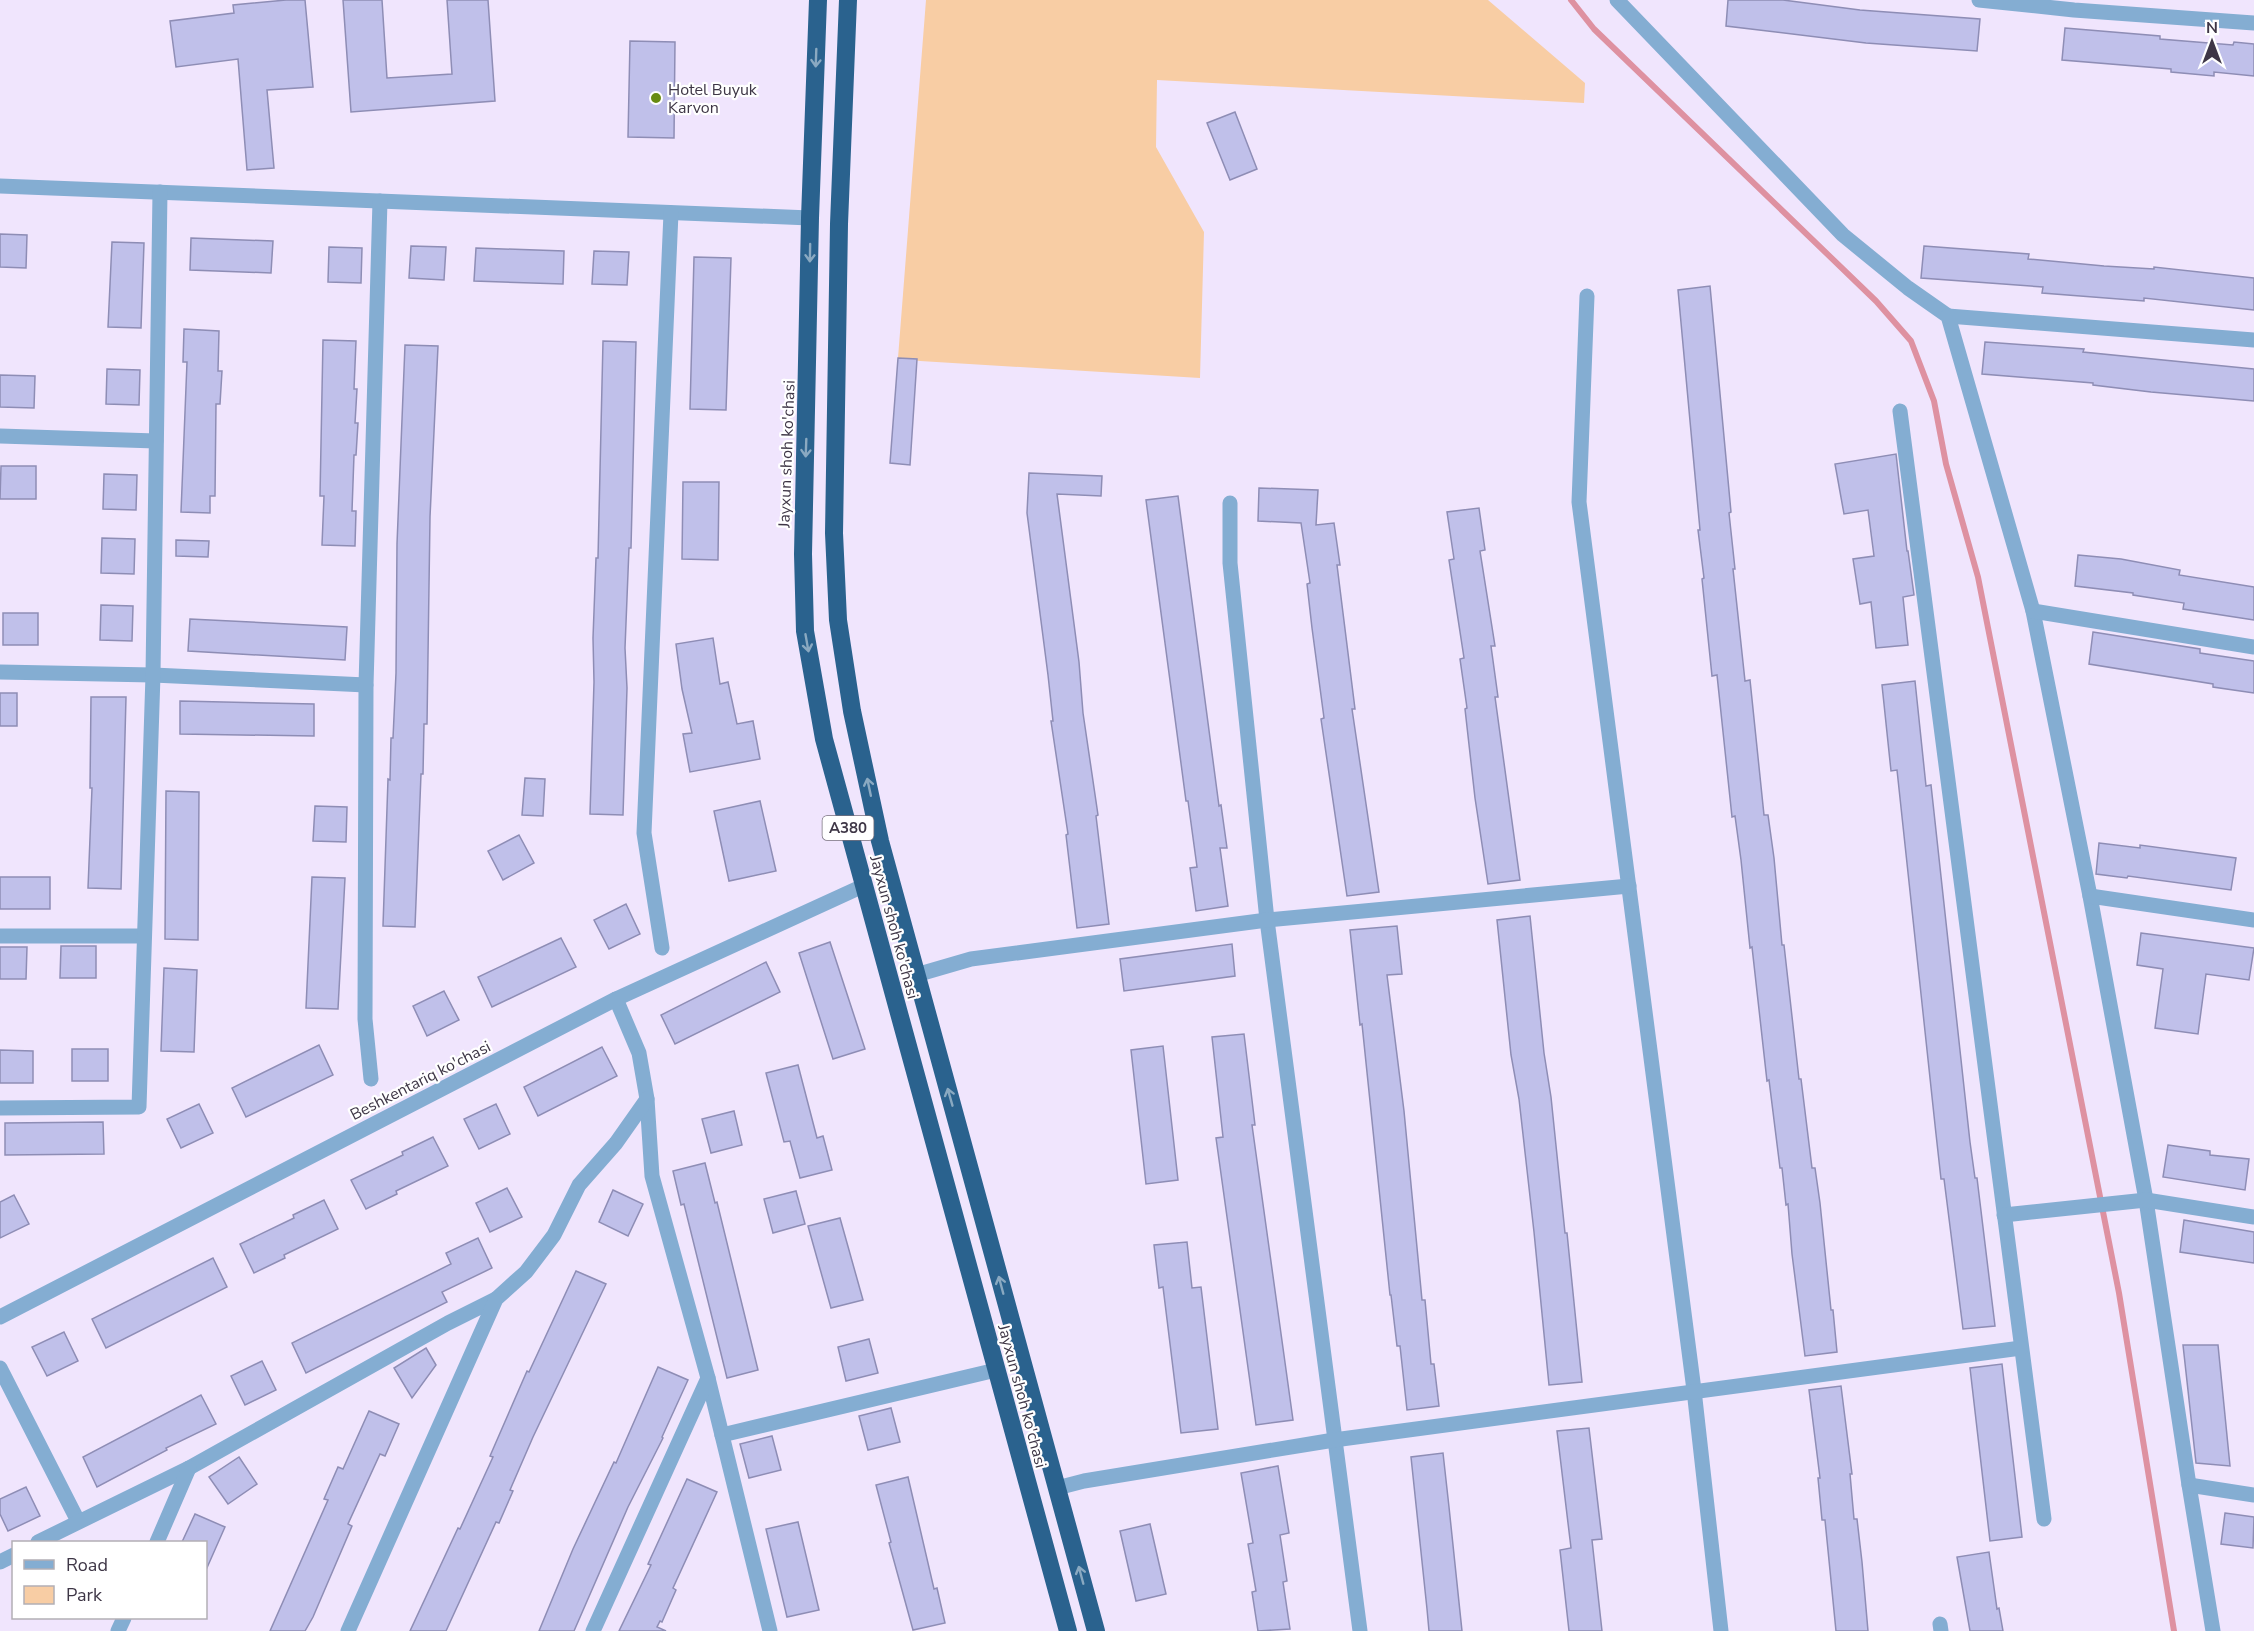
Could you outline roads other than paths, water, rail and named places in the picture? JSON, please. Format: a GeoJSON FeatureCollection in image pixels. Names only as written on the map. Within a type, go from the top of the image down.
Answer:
{"type":"FeatureCollection","features":[{"type":"Feature","properties":{"kind":"highway","name":"Jayxun shoh ko'chasi"},"geometry":{"type":"LineString","coordinates":[[818,0],[810,218],[803,554],[805,632],[824,739],[1068,1631]]}},
{"type":"Feature","properties":{"kind":"highway","name":"Jayxun shoh ko'chasi"},"geometry":{"type":"LineString","coordinates":[[848,0],[839,224],[834,533],[838,620],[852,711],[873,809],[916,975],[1096,1631]]}},
{"type":"Feature","properties":{"kind":"street"},"geometry":{"type":"LineString","coordinates":[[1617,0],[1843,235],[1908,288],[1948,316],[2254,340]]}},
{"type":"Feature","properties":{"kind":"street"},"geometry":{"type":"LineString","coordinates":[[1979,0],[2074,5],[2254,23]]}},
{"type":"Feature","properties":{"kind":"street"},"geometry":{"type":"LineString","coordinates":[[0,186],[810,218]]}},
{"type":"Feature","properties":{"kind":"street"},"geometry":{"type":"LineString","coordinates":[[0,1108],[139,1107],[153,675],[160,192]]}},
{"type":"Feature","properties":{"kind":"street"},"geometry":{"type":"LineString","coordinates":[[370,1079],[365,1019],[366,685],[380,201]]}},
{"type":"Feature","properties":{"kind":"street"},"geometry":{"type":"LineString","coordinates":[[662,948],[644,833],[671,213]]}},
{"type":"Feature","properties":{"kind":"street"},"geometry":{"type":"LineString","coordinates":[[1587,296],[1579,502],[1694,1390],[1721,1631]]}},
{"type":"Feature","properties":{"kind":"street"},"geometry":{"type":"LineString","coordinates":[[1948,316],[2033,611],[2090,896],[2146,1200],[2188,1485],[2213,1631]]}},
{"type":"Feature","properties":{"kind":"street"},"geometry":{"type":"LineString","coordinates":[[1900,411],[2044,1519]]}},
{"type":"Feature","properties":{"kind":"street"},"geometry":{"type":"LineString","coordinates":[[0,436],[156,441]]}},
{"type":"Feature","properties":{"kind":"street"},"geometry":{"type":"LineString","coordinates":[[1230,503],[1230,563],[1267,920],[1360,1631]]}},
{"type":"Feature","properties":{"kind":"street"},"geometry":{"type":"LineString","coordinates":[[2033,611],[2254,647]]}},
{"type":"Feature","properties":{"kind":"street"},"geometry":{"type":"LineString","coordinates":[[0,672],[153,675],[366,685]]}},
{"type":"Feature","properties":{"kind":"street","name":"Beshkentariq ko'chasi"},"geometry":{"type":"LineString","coordinates":[[0,1317],[616,999],[863,886]]}},
{"type":"Feature","properties":{"kind":"street"},"geometry":{"type":"LineString","coordinates":[[916,975],[971,959],[1267,920],[1629,886]]}},
{"type":"Feature","properties":{"kind":"street"},"geometry":{"type":"LineString","coordinates":[[2090,896],[2254,921]]}},
{"type":"Feature","properties":{"kind":"street"},"geometry":{"type":"LineString","coordinates":[[0,936],[143,936]]}},
{"type":"Feature","properties":{"kind":"street"},"geometry":{"type":"LineString","coordinates":[[616,999],[639,1053],[647,1099],[652,1176],[708,1378],[770,1631]]}},
{"type":"Feature","properties":{"kind":"street"},"geometry":{"type":"LineString","coordinates":[[40,1541],[189,1468],[448,1323],[496,1299],[526,1272],[554,1235],[579,1185],[616,1143],[647,1099]]}},
{"type":"Feature","properties":{"kind":"street"},"geometry":{"type":"LineString","coordinates":[[2004,1215],[2146,1200],[2254,1217]]}},
{"type":"Feature","properties":{"kind":"street"},"geometry":{"type":"LineString","coordinates":[[348,1631],[496,1299]]}},
{"type":"Feature","properties":{"kind":"street"},"geometry":{"type":"LineString","coordinates":[[1057,1488],[1084,1481],[1334,1440],[2021,1348]]}},
{"type":"Feature","properties":{"kind":"street"},"geometry":{"type":"LineString","coordinates":[[0,1368],[78,1521]]}},
{"type":"Feature","properties":{"kind":"street"},"geometry":{"type":"LineString","coordinates":[[722,1435],[996,1370]]}},
{"type":"Feature","properties":{"kind":"street"},"geometry":{"type":"LineString","coordinates":[[593,1631],[708,1378]]}},
{"type":"Feature","properties":{"kind":"street"},"geometry":{"type":"LineString","coordinates":[[157,1541],[189,1468]]}},
{"type":"Feature","properties":{"kind":"street"},"geometry":{"type":"LineString","coordinates":[[2188,1485],[2254,1495]]}},
{"type":"Feature","properties":{"kind":"waterway"},"geometry":{"type":"LineString","coordinates":[[1571,0],[1594,29],[1876,301],[1911,341],[1934,401],[1946,464],[1978,577],[2119,1293],[2174,1631]]}},
{"type":"Feature","properties":{"kind":"place","name":"Hotel Buyuk Karvon"},"geometry":{"type":"Point","coordinates":[656,98]}}]}
